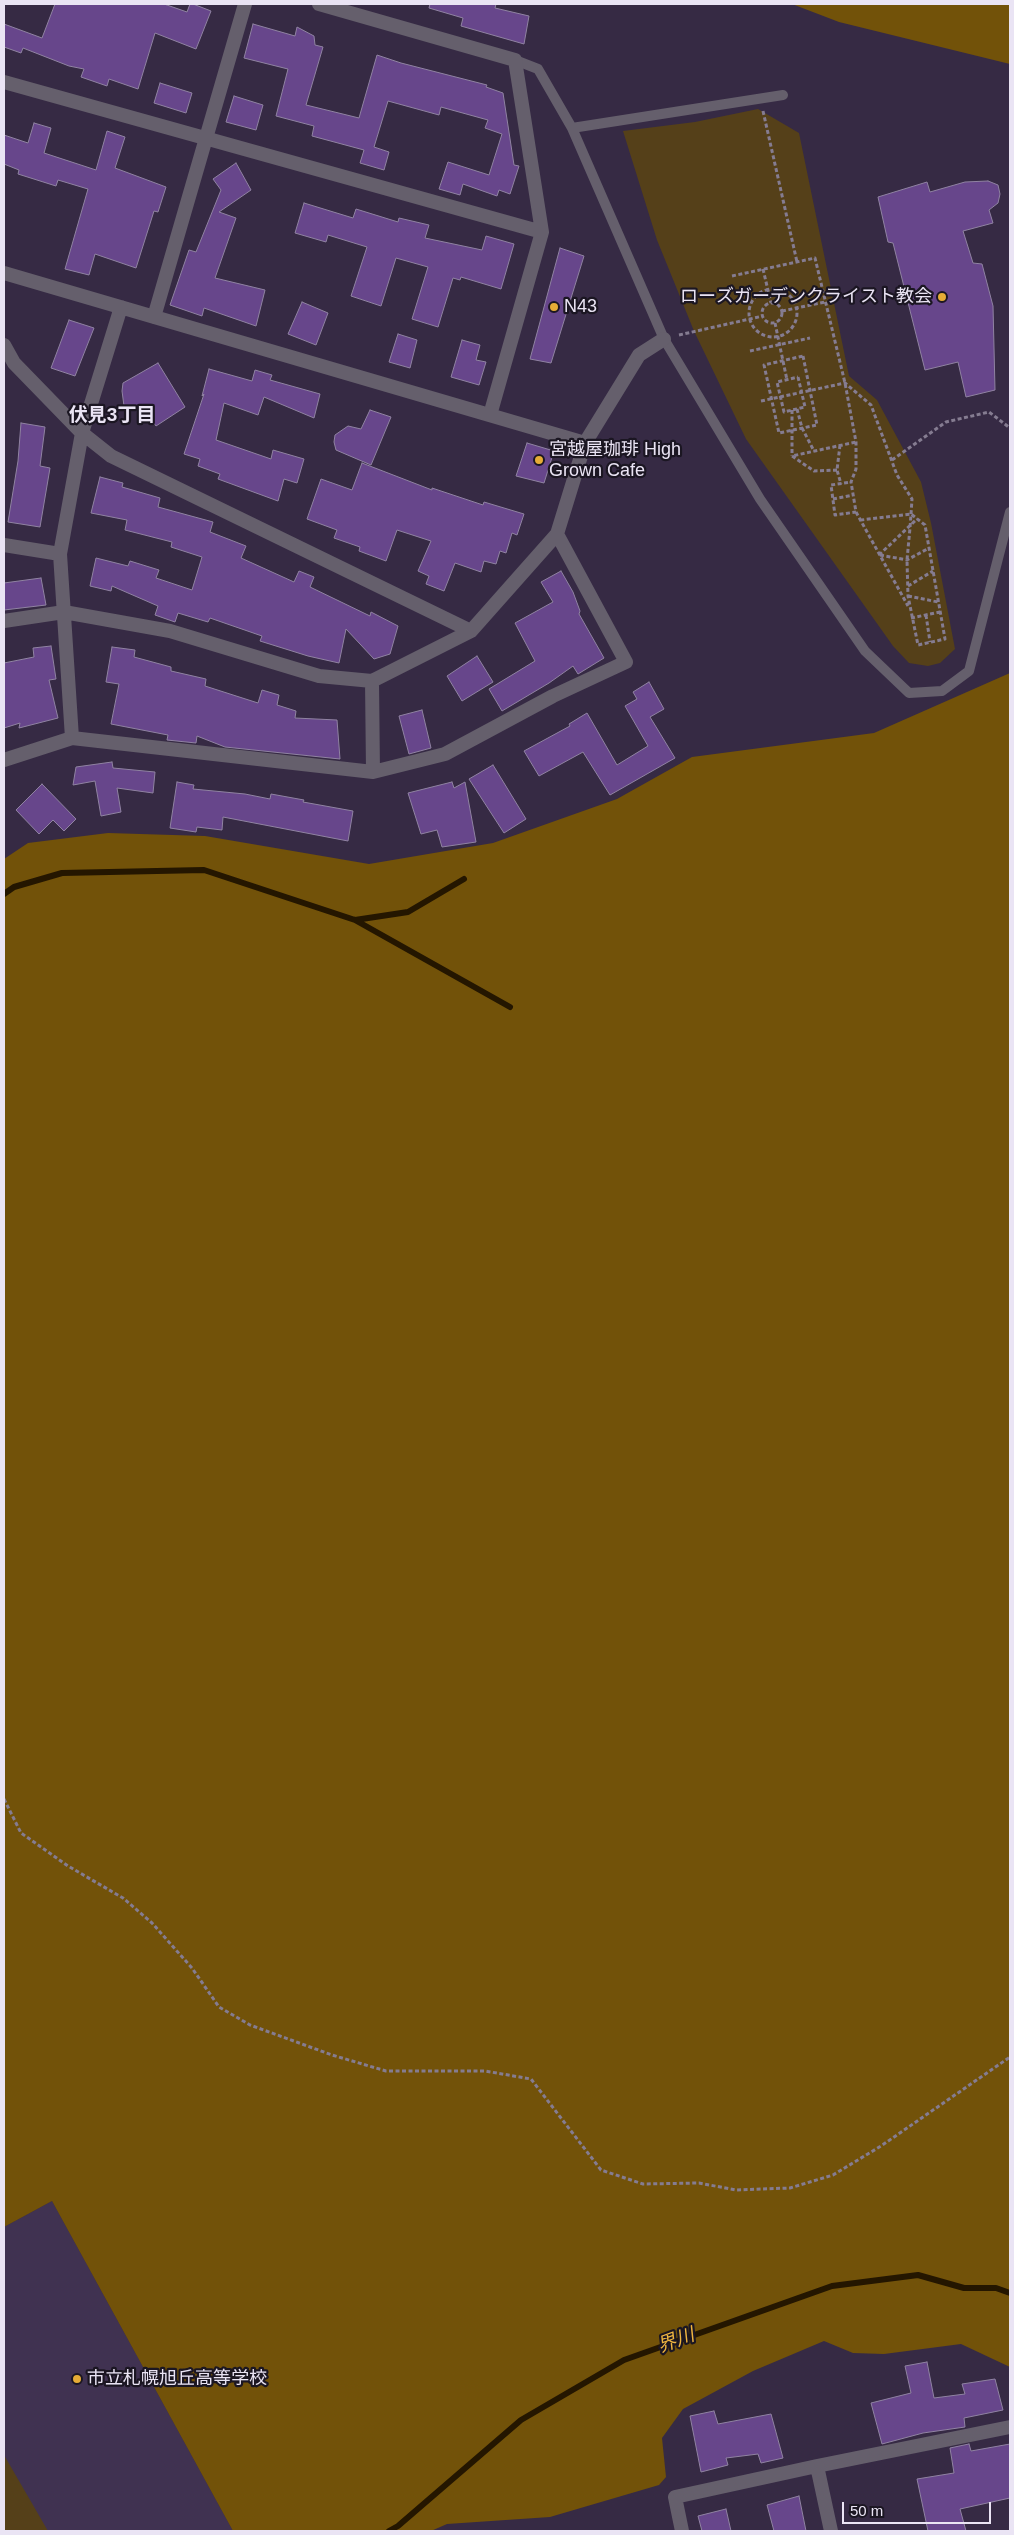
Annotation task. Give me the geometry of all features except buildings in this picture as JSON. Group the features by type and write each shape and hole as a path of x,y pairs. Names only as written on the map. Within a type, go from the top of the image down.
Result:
{"street":[{"path":"154,317 245,4"},
{"path":"319,4 515,60 542,232 490,415"},
{"path":"4,82 206,140 542,232"},
{"path":"4,273 585,443"},
{"path":"72,738 60,554 82,433 121,307"},
{"path":"4,621 64,612 170,630 319,676 372,681 471,630 557,534 585,443 639,355 664,339"},
{"path":"4,345 9,362 82,433 111,456 471,630"},
{"path":"4,760 72,738 373,772 445,754 553,696 626,662 557,534"},
{"path":"4,545 60,554"},
{"path":"372,681 373,772"},
{"path":"682,2531 675,2497 1010,2427"},
{"path":"818,2466 831,2531"}],"lane":[{"path":"515,60 538,68 572,128 664,339 766,508 865,651 909,693 942,691 969,671 1010,512"},
{"path":"572,128 783,95"}],"path":[{"path":"760,98 797,262"},
{"path":"732,276 814,258 845,383 856,442 856,469 851,482 856,512 908,606"},
{"path":"763,269 770,303"},
{"path":"767,289 784,291 791,296 796,308 796,320 792,328 778,337 761,334 754,329 749,318 749,305 753,298 767,289"},
{"path":"782,311 825,302"},
{"path":"762,316 769,323 775,323 782,317 782,311 776,304 770,303"},
{"path":"762,316 763,310 770,303"},
{"path":"664,339 762,316"},
{"path":"775,323 787,380"},
{"path":"750,351 810,338"},
{"path":"802,356 817,425 778,433 764,365 783,361 802,356"},
{"path":"798,377 802,392 805,407 784,412 777,382 798,377"},
{"path":"761,401 845,383"},
{"path":"845,383 871,405 897,475 912,499 911,514 910,528 907,560 908,606 918,645 944,639 925,525 911,514 861,520"},
{"path":"797,409 802,428 814,451"},
{"path":"792,410 792,456"},
{"path":"892,460 946,422 989,412 1010,428"},
{"path":"792,456 856,442"},
{"path":"840,445 836,470 841,484"},
{"path":"792,456 814,471 836,470"},
{"path":"851,482 831,486 835,515 856,512"},
{"path":"833,499 854,495"},
{"path":"879,555 910,528 917,519"},
{"path":"879,555 907,560 929,548"},
{"path":"908,587 933,572"},
{"path":"908,596 938,602"},
{"path":"911,618 940,612"},
{"path":"926,615 930,642"},
{"path":"4,1799 21,1833 68,1866 123,1898 152,1924 192,1968 219,2007 250,2025 332,2055 386,2070 485,2071 531,2079 601,2170 643,2184 699,2183 736,2190 754,2190 790,2188 833,2175 902,2132 1010,2057"}],"shaded area":[{"path":"792,4 1010,4 1010,64 839,22"},
{"path":"758,109 799,133 849,376 877,400 921,482 931,523 955,649 940,663 928,666 909,663 893,646 746,439 694,331 657,240 623,131 695,122"},
{"path":"1010,673 1010,2367 961,2344 884,2354 853,2353 824,2341 753,2371 683,2409 662,2438 666,2477 659,2485 550,2517 447,2524 431,2531 233,2531 52,2201 4,2227 4,859 28,843 108,833 205,836 369,864 493,843 617,799 692,757 874,733"},
{"name":"市立札幌旭丘高等学校","path":"52,2201 233,2531 4,2531 4,2227"},
{"path":"4,2455 48,2531 4,2531"}],"waterway":[{"path":"4,894 14,887 62,873 204,870 355,920 408,912 464,879"},
{"path":"355,920 510,1007"},
{"name":"界川","path":"389,2531 398,2526 521,2420 624,2360 832,2286 918,2275 964,2288 996,2288 1010,2293"}],"place":[{"name":"ローズガーデンクライスト教会","path":"942,297"},
{"name":"N43","path":"554,307"},
{"name":"宮越屋珈琲 High Grown Cafe","path":"539,460"},
{"name":"市立札幌旭丘高等学校","path":"77,2379"}],"district":[{"name":"伏見3丁目","path":"112,416"}]}
